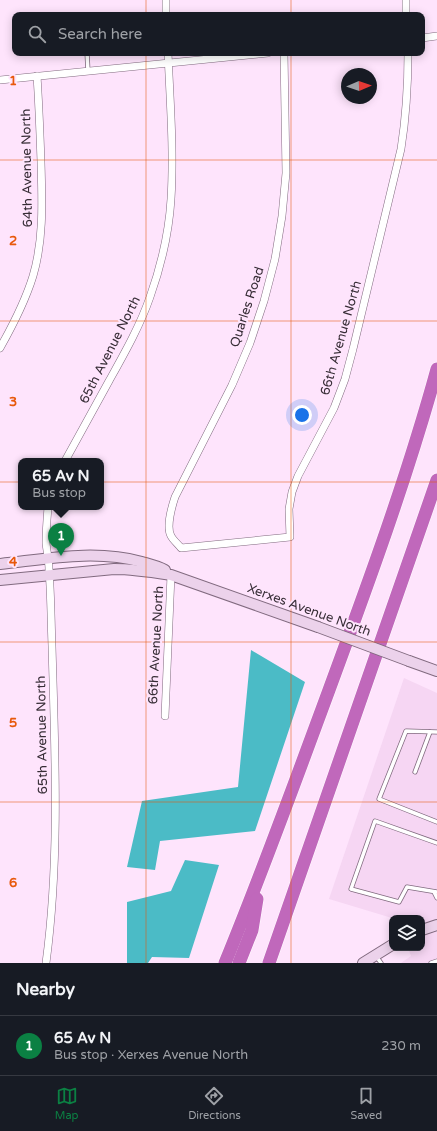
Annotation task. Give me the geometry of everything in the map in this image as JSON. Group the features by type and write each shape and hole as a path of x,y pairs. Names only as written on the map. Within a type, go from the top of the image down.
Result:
{"highway":[{"path":"225,963 261,874 380,553 408,467 437,369"},
{"path":"269,963 437,480"},
{"path":"239,963 252,930 261,874"}],"street":[{"path":"166,0 166,12"},
{"path":"406,0 406,12"},
{"path":"425,38 437,36"},
{"name":"65th Avenue North","path":"67,458 121,361 136,330 150,297 160,260 167,229 172,167 168,56"},
{"path":"0,80 238,56"},
{"name":"Quarles Road","path":"181,548 170,535 169,522 175,497 232,385 250,343 264,301 275,259 282,216 286,173 284,56"},
{"name":"66th Avenue North","path":"181,548 290,537 288,509 292,492 298,476 334,408 345,378 355,342 401,149 406,116 408,56"},
{"name":"64th Avenue North","path":"0,348 23,304 33,276 39,248 42,221 42,195 37,76"},
{"name":"65th Avenue North","path":"46,963 54,890 56,823 56,770 50,575 46,545 48,510"},
{"name":"Xerxes Avenue North","path":"0,564 86,555 116,556 152,564 162,568 171,575"},
{"name":"Xerxes Avenue North","path":"0,580 126,569 171,575 437,671"},
{"name":"66th Avenue North","path":"165,716 171,575"},
{"path":"425,929 437,924"},
{"path":"363,963 378,959 389,948"}],"lane":[{"path":"87,56 88,71"},
{"path":"437,732 406,731 379,799 437,822"},
{"path":"416,772 430,732"},
{"path":"437,843 375,821 351,889 398,902 407,887 436,892 437,898"},
{"path":"431,963 437,961"}],"shaded area":[{"path":"404,678 437,693 437,963 401,963 411,956 409,951 425,951 425,915 389,915 389,917 329,899"}],"water":[{"path":"251,650 305,682 255,831 160,841 155,870 127,867 142,801 238,787"},
{"path":"185,860 219,865 189,958 152,957 148,963 127,963 127,902 171,891"}],"place":[{"name":"65 Av N","path":"61,556"}]}
